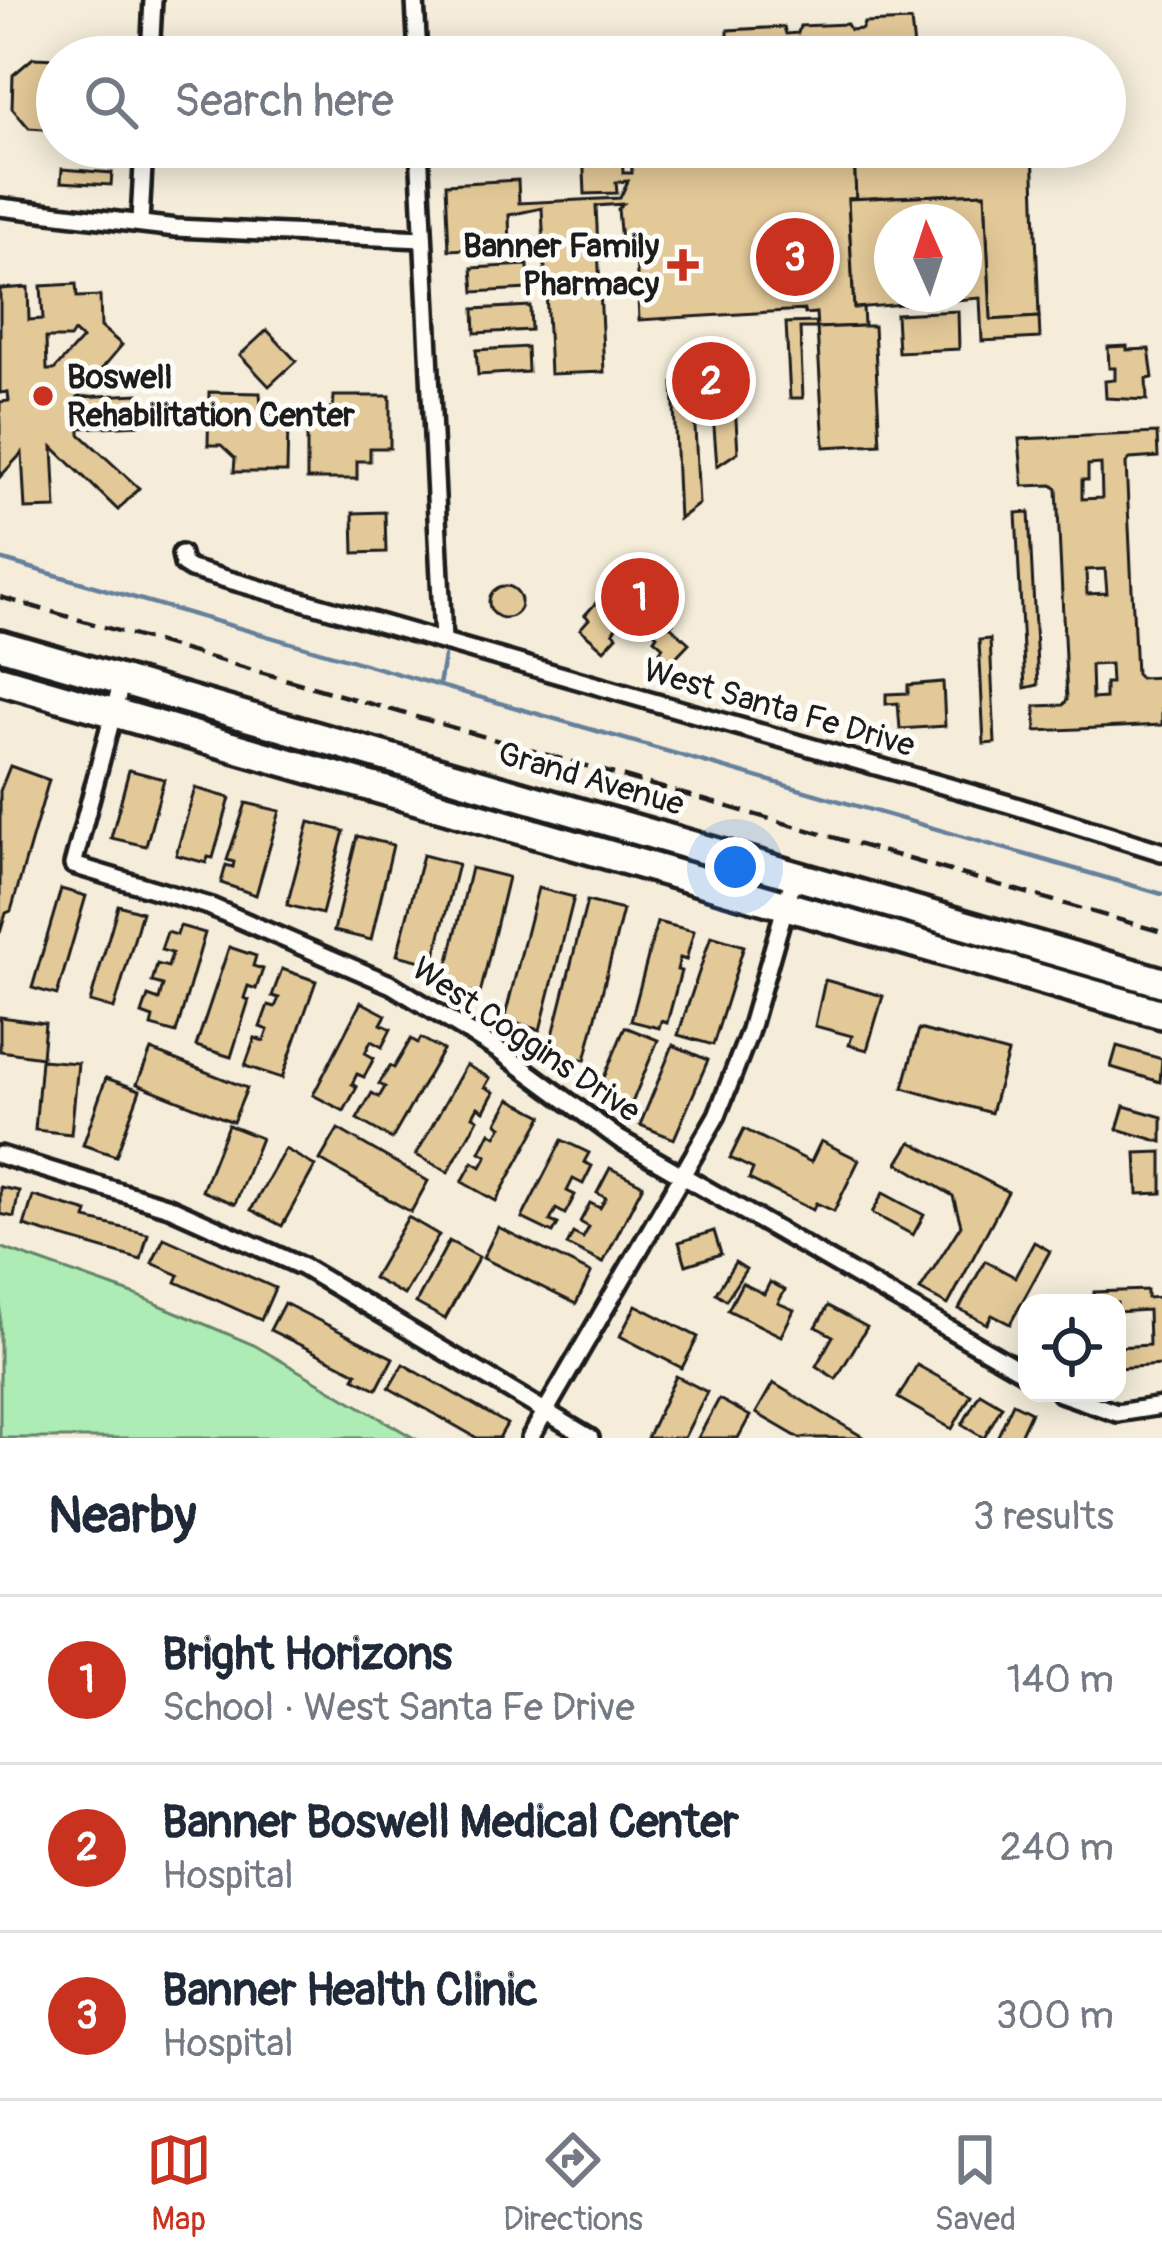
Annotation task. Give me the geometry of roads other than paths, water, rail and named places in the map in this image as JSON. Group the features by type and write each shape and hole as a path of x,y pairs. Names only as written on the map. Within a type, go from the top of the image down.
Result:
{"highway":[{"name":"Grand Avenue","path":"0,645 1162,982"},
{"path":"0,680 1162,1014"}],"street":[{"path":"151,36 153,0"},
{"path":"416,0 417,36"},
{"path":"140,221 144,168"},
{"path":"420,168 443,640"},
{"path":"0,207 176,228 423,239"},
{"name":"West Santa Fe Drive","path":"181,554 182,564 191,568 1162,852"},
{"name":"West Coggins Drive","path":"122,680 73,865 209,906 392,985 498,1050 586,1117 682,1178 1018,1369"},
{"path":"530,1438 717,1115 740,1061 794,876"},
{"path":"0,1154 169,1208 303,1267 590,1438"},
{"path":"1086,1402 1117,1413 1162,1406"}],"waterway":[{"path":"0,559 1162,894"},
{"path":"439,685 444,657"}],"railway":[{"path":"0,597 1162,932"}],"place":[{"name":"Banner Health Clinic","path":"795,257"},
{"name":"Banner Family Pharmacy","path":"683,265"},
{"name":"Banner Boswell Medical Center","path":"711,381"},
{"name":"Boswell Rehabilitation Center","path":"43,396"},
{"name":"Bright Horizons","path":"640,597"}]}
